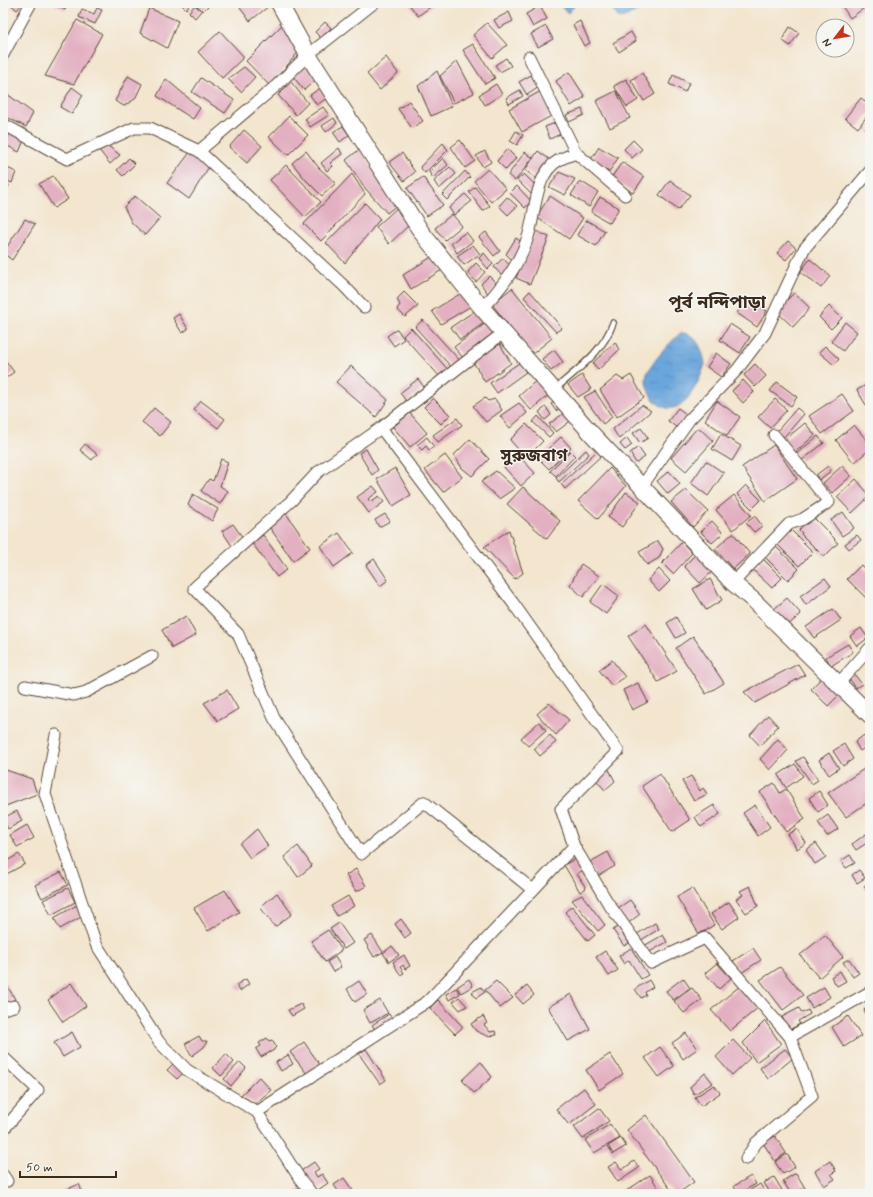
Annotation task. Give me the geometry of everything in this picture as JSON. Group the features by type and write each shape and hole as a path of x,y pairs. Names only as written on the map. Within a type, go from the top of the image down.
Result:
{"street":[{"path":"3,56 31,3"},
{"path":"279,3 308,55 422,233 482,308 553,390 734,583 839,683 870,715"},
{"path":"199,151 276,86 308,55 374,3"},
{"path":"529,57 576,153 626,195"},
{"path":"3,124 67,159 134,128 150,128 199,151 344,286 364,307"},
{"path":"482,308 500,291 516,264 528,238 536,200 543,178 548,170 559,160 576,153"},
{"path":"642,486 689,420 737,370 765,333 804,249 870,172"},
{"path":"503,333 381,428 318,472 291,501 194,588 238,634 274,718 361,854 424,802 533,890"},
{"path":"381,428 513,603 618,751 561,809 574,846 608,903 651,963 705,938 790,1037 812,1096 756,1143 746,1160"},
{"path":"734,583 789,524 803,519 829,502 774,435"},
{"path":"839,683 870,648"},
{"path":"25,686 74,695 86,692 152,656"},
{"path":"56,735 45,794 96,944 159,1042 187,1070 257,1112 300,1179 312,1194"},
{"path":"257,1112 428,1001 574,846"},
{"path":"790,1037 870,992"},
{"path":"3,1009 14,1006"},
{"path":"3,1057 38,1090 3,1130"}],"lane":[{"path":"553,390 600,350 608,336 613,322"}],"water":[{"path":"557,3 577,3 568,13"},
{"path":"607,3 668,3 645,7 620,19"},
{"path":"681,333 687,334 695,339 701,348 705,364 698,382 686,400 676,407 664,407 658,404 649,393 646,380 647,374 662,352"}],"building":[{"path":"9,3 23,3 17,10"},
{"path":"52,3 68,3 65,10"},
{"path":"180,3 191,3 186,9"},
{"path":"194,3 206,3 209,5 203,11"},
{"path":"247,3 267,3 269,6 250,21 240,8"},
{"path":"408,3 432,3 433,5 418,16"},
{"path":"840,3 870,3 870,4 850,18"},
{"path":"195,5 201,11 195,18 189,12"},
{"path":"540,6 547,19 533,27 526,14"},
{"path":"97,8 102,10 95,24 79,17 82,9 94,14"},
{"path":"149,8 178,21 167,48 140,33"},
{"path":"509,12 513,21 499,28 494,20"},
{"path":"77,20 102,34 74,84 45,76"},
{"path":"580,21 590,43 584,46 573,25"},
{"path":"325,22 331,28 321,38 315,32"},
{"path":"284,23 300,50 270,86 246,61"},
{"path":"487,23 507,45 492,58 473,35"},
{"path":"546,26 553,39 538,47 531,34"},
{"path":"790,27 799,33 790,46 782,40"},
{"path":"220,31 244,57 222,78 198,52"},
{"path":"631,32 636,41 619,52 613,43"},
{"path":"473,44 495,78 485,84 463,50"},
{"path":"386,57 398,73 380,90 367,74"},
{"path":"506,58 511,66 500,72 495,65"},
{"path":"457,61 474,93 454,103 440,76"},
{"path":"305,62 318,78 304,90 291,74"},
{"path":"244,67 255,77 241,92 228,79"},
{"path":"437,71 452,106 431,116 418,86"},
{"path":"569,72 585,97 571,106 556,81"},
{"path":"642,73 655,94 644,101 631,80"},
{"path":"531,75 539,87 527,95 519,82"},
{"path":"673,75 689,83 685,92 669,84"},
{"path":"128,76 142,84 135,99 124,106 115,101"},
{"path":"201,78 234,100 225,113 192,92"},
{"path":"166,79 200,108 193,119 157,96"},
{"path":"626,79 638,100 627,107 614,86"},
{"path":"291,82 308,103 296,115 278,95"},
{"path":"496,84 502,94 485,105 479,95"},
{"path":"72,87 83,95 72,114 60,107"},
{"path":"322,87 328,97 317,105 310,95"},
{"path":"520,90 523,96 509,104 506,98"},
{"path":"3,91 33,113 26,127 3,115"},
{"path":"541,91 553,115 522,132 509,109"},
{"path":"616,91 630,118 610,128 596,101"},
{"path":"861,98 870,105 870,112 858,128 845,118"},
{"path":"409,101 423,121 412,128 398,109"},
{"path":"323,107 329,115 310,127 305,119"},
{"path":"582,109 584,115 569,122 566,115"},
{"path":"289,116 308,135 288,155 269,137"},
{"path":"334,118 337,123 326,132 322,126"},
{"path":"555,123 560,134 550,139 545,127"},
{"path":"870,124 870,134 865,130"},
{"path":"343,126 349,135 340,142 333,132"},
{"path":"10,130 25,138 19,152 6,145"},
{"path":"244,130 262,146 247,163 229,147"},
{"path":"516,131 523,135 517,145 510,141"},
{"path":"460,140 475,161 465,168 451,147"},
{"path":"633,140 642,149 632,158 624,149"},
{"path":"104,143 120,155 110,164 99,150"},
{"path":"443,143 448,150 425,173 420,167"},
{"path":"599,147 618,158 609,172 590,161"},
{"path":"339,148 342,154 330,163 333,166 327,171 321,163"},
{"path":"360,149 397,205 387,213 365,188 346,160"},
{"path":"507,149 516,158 506,170 497,161"},
{"path":"191,151 210,165 189,199 167,183"},
{"path":"306,151 319,168 336,183 322,196 292,163"},
{"path":"485,151 491,162 483,167 476,156"},
{"path":"538,151 553,162 540,181 525,170"},
{"path":"525,152 533,158 515,181 508,175"},
{"path":"402,153 415,172 404,181 389,162"},
{"path":"129,158 135,164 123,176 117,170"},
{"path":"443,158 448,165 433,178 429,172"},
{"path":"622,162 644,177 633,193 611,178"},
{"path":"286,165 321,202 305,217 270,180"},
{"path":"3,166 16,172 12,183 3,179"},
{"path":"450,167 456,174 439,189 434,181"},
{"path":"488,169 506,189 491,202 474,181"},
{"path":"465,171 470,177 447,200 442,195"},
{"path":"559,172 575,179 565,195 549,187"},
{"path":"352,174 365,194 321,241 304,224"},
{"path":"524,174 538,188 532,195 517,180"},
{"path":"53,176 68,199 54,208 39,184"},
{"path":"423,177 443,205 427,216 407,188"},
{"path":"670,180 690,195 678,210 659,195"},
{"path":"580,181 598,192 589,207 571,195"},
{"path":"3,183 9,185 3,198"},
{"path":"517,186 531,201 525,208 510,193"},
{"path":"475,187 490,206 483,211 469,192"},
{"path":"465,194 472,201 454,215 449,208"},
{"path":"135,196 160,218 145,235 132,223 124,207"},
{"path":"550,196 583,218 569,239 536,217"},
{"path":"507,197 517,206 508,215 499,206"},
{"path":"600,197 619,208 610,223 591,212"},
{"path":"365,203 380,219 345,263 326,243"},
{"path":"398,207 410,224 389,244 376,227"},
{"path":"452,214 462,226 445,240 435,228"},
{"path":"25,219 35,224 12,260 3,253"},
{"path":"586,220 605,231 596,246 577,235"},
{"path":"536,231 549,237 530,284 516,278"},
{"path":"466,232 473,241 457,253 451,243"},
{"path":"486,232 500,251 494,256 479,237"},
{"path":"516,238 524,244 514,262 506,254"},
{"path":"788,241 796,248 786,260 777,253"},
{"path":"473,245 480,254 464,265 457,256"},
{"path":"484,253 493,264 488,269 479,258"},
{"path":"433,256 442,270 411,289 403,275"},
{"path":"503,258 512,268 503,277 494,267"},
{"path":"810,259 830,276 821,288 800,272"},
{"path":"476,263 485,272 476,282 468,272"},
{"path":"489,276 498,285 489,295 481,284"},
{"path":"512,288 552,338 531,355 492,304"},
{"path":"530,291 562,328 556,332 524,297"},
{"path":"404,292 418,306 405,317 397,309 400,305 397,299"},
{"path":"463,292 471,306 441,324 432,311"},
{"path":"794,293 810,308 793,327 776,311"},
{"path":"747,298 767,311 757,327 737,313"},
{"path":"829,306 842,318 831,329 819,317"},
{"path":"479,308 488,320 460,340 451,327"},
{"path":"179,314 188,329 182,333 173,318"},
{"path":"423,320 462,363 454,370 415,327"},
{"path":"487,322 500,331 464,359 454,347"},
{"path":"845,322 857,332 843,351 831,341"},
{"path":"730,324 750,337 740,353 720,340"},
{"path":"411,328 450,372 442,379 403,336"},
{"path":"397,329 404,339 394,346 387,336"},
{"path":"615,342 619,350 598,370 593,363"},
{"path":"500,344 511,363 485,382 472,360"},
{"path":"825,346 839,359 834,365 819,352"},
{"path":"554,350 563,362 551,371 542,359"},
{"path":"716,353 731,364 721,377 707,367"},
{"path":"3,357 14,372 3,380"},
{"path":"519,363 526,372 497,393 490,383"},
{"path":"755,364 766,376 755,387 744,375"},
{"path":"351,366 388,400 376,417 336,382"},
{"path":"582,375 591,389 578,397 568,385"},
{"path":"631,375 644,398 617,417 600,390 617,376 623,380"},
{"path":"418,379 424,387 407,402 400,393"},
{"path":"538,379 551,393 531,410 519,396"},
{"path":"743,380 754,392 743,403 732,391"},
{"path":"777,382 797,397 791,406 770,391"},
{"path":"870,383 870,403 866,405 857,390"},
{"path":"595,391 612,417 603,424 584,397"},
{"path":"842,394 854,411 822,434 809,416"},
{"path":"433,398 450,415 441,424 424,407"},
{"path":"485,398 488,401 495,399 502,410 486,422 473,406"},
{"path":"559,398 564,405 556,411 551,404"},
{"path":"775,399 787,410 770,428 758,417"},
{"path":"201,401 225,419 218,428 194,410"},
{"path":"717,401 740,417 727,436 705,420"},
{"path":"519,403 527,413 510,428 500,416"},
{"path":"642,405 651,411 619,439 613,429"},
{"path":"546,407 551,415 545,420 539,412"},
{"path":"154,408 171,422 160,436 142,422"},
{"path":"678,408 690,417 680,430 668,421"},
{"path":"797,408 804,414 784,437 777,431"},
{"path":"567,411 573,419 556,432 549,424"},
{"path":"410,413 427,433 410,447 393,427"},
{"path":"538,416 553,433 549,437 533,422"},
{"path":"457,418 462,425 438,442 433,435"},
{"path":"805,423 815,435 793,454 783,441"},
{"path":"526,424 543,441 526,458 510,440"},
{"path":"854,425 870,444 870,449 854,463 836,440"},
{"path":"698,427 713,441 686,471 671,458"},
{"path":"641,428 648,438 640,443 633,433"},
{"path":"721,434 741,446 732,461 712,449"},
{"path":"818,436 824,443 801,461 796,454"},
{"path":"427,437 434,447 429,450 426,446 422,450 417,445"},
{"path":"561,437 571,448 549,469 538,458"},
{"path":"627,438 632,445 625,450 620,444"},
{"path":"470,439 489,459 472,476 462,468 454,455"},
{"path":"85,444 97,454 92,460 80,450"},
{"path":"774,445 797,479 765,501 742,467"},
{"path":"638,447 645,457 636,463 630,453"},
{"path":"366,449 378,470 372,475 359,453"},
{"path":"586,450 589,454 559,482 556,478"},
{"path":"598,450 602,455 565,489 561,484"},
{"path":"570,451 575,456 556,476 550,471"},
{"path":"445,455 462,477 443,492 425,470"},
{"path":"518,455 535,473 521,486 504,467"},
{"path":"221,459 228,462 220,486 228,491 220,504 201,491 209,479 213,481"},
{"path":"706,461 724,473 708,496 691,483"},
{"path":"828,466 831,471 819,480 816,475"},
{"path":"842,466 851,476 832,493 823,483"},
{"path":"395,468 411,495 393,506 377,479"},
{"path":"610,468 626,486 598,519 578,501"},
{"path":"496,471 515,488 499,499 481,482"},
{"path":"669,471 680,484 668,494 657,481"},
{"path":"856,479 870,496 852,513 837,497"},
{"path":"746,485 761,500 752,509 737,494"},
{"path":"373,486 378,492 368,499 370,502 379,496 384,502 369,513 357,497"},
{"path":"523,487 560,521 547,539 507,504"},
{"path":"686,490 708,511 693,527 671,502"},
{"path":"626,492 640,502 622,527 608,517"},
{"path":"193,494 218,509 212,521 188,505"},
{"path":"734,495 751,515 733,530 716,510"},
{"path":"285,512 310,548 293,561 268,525"},
{"path":"843,512 854,528 842,536 831,520"},
{"path":"385,514 390,521 379,527 375,520"},
{"path":"755,516 762,526 754,532 746,523"},
{"path":"812,516 838,543 824,557 801,534 802,533 799,530"},
{"path":"712,521 723,533 712,543 701,532"},
{"path":"233,524 243,538 232,546 222,531"},
{"path":"790,529 813,552 799,566 776,543"},
{"path":"509,530 523,573 515,579 484,547"},
{"path":"339,533 353,553 334,567 320,546"},
{"path":"733,533 750,554 733,569 715,549"},
{"path":"263,535 287,569 277,577 252,543"},
{"path":"857,535 861,540 849,549 845,544"},
{"path":"658,541 663,549 659,558 647,565 639,552"},
{"path":"682,542 692,553 673,574 662,563"},
{"path":"775,546 799,569 788,580 765,557"},
{"path":"698,552 714,570 700,583 684,566"},
{"path":"374,559 388,580 380,586 366,565"},
{"path":"763,559 782,578 772,588 753,570"},
{"path":"581,564 599,576 583,597 570,585"},
{"path":"861,565 870,575 870,602 847,579"},
{"path":"659,569 670,581 659,592 648,580"},
{"path":"825,578 831,586 806,605 800,596"},
{"path":"710,579 722,600 706,610 693,589"},
{"path":"603,584 619,596 606,614 590,602"},
{"path":"787,598 801,614 788,625 774,609"},
{"path":"833,609 841,620 814,638 806,627"},
{"path":"186,616 196,635 172,648 162,630"},
{"path":"676,617 685,633 676,638 667,623"},
{"path":"646,624 677,671 658,682 628,636"},
{"path":"861,628 868,638 857,646 850,636"},
{"path":"693,636 724,683 706,694 676,648"},
{"path":"848,644 853,652 831,666 826,657"},
{"path":"870,655 870,666 865,662"},
{"path":"612,660 625,677 612,686 599,670"},
{"path":"798,664 805,675 755,703 744,692"},
{"path":"825,674 843,691 828,706 811,689"},
{"path":"854,674 862,684 856,688 849,678"},
{"path":"638,683 648,702 632,710 623,690"},
{"path":"227,690 238,709 218,721 204,703"},
{"path":"549,703 569,720 556,735 537,714"},
{"path":"768,715 778,726 760,746 750,735"},
{"path":"539,722 546,730 528,746 521,738"},
{"path":"550,735 556,742 540,756 534,749"},
{"path":"864,735 870,744 860,751 855,742"},
{"path":"778,739 788,750 770,770 760,759"},
{"path":"844,744 853,759 843,766 833,751"},
{"path":"829,753 839,768 829,775 819,760"},
{"path":"803,757 818,780 812,784 796,761"},
{"path":"795,764 803,776 786,788 778,775"},
{"path":"870,765 870,801 846,817 828,793"},
{"path":"608,768 615,781 605,790 595,779"},
{"path":"3,769 32,779 37,794 3,807"},
{"path":"660,774 690,820 672,832 642,786"},
{"path":"691,776 700,791 703,788 707,794 694,801 682,781"},
{"path":"774,783 780,793 786,789 805,819 786,832 760,792"},
{"path":"819,791 828,805 818,812 809,798"},
{"path":"714,805 720,814 701,827 695,817"},
{"path":"755,805 770,827 758,836 743,813"},
{"path":"17,811 22,821 8,829 3,818"},
{"path":"828,815 838,829 827,836 818,822"},
{"path":"27,825 34,838 17,847 10,835"},
{"path":"257,829 268,846 250,858 240,844"},
{"path":"797,829 806,843 797,849 788,834"},
{"path":"866,834 870,841 856,850 852,844"},
{"path":"816,843 826,857 815,864 806,850"},
{"path":"298,846 312,866 298,877 284,857"},
{"path":"608,852 615,866 596,877 588,863"},
{"path":"19,854 25,864 3,876 3,863"},
{"path":"850,855 855,863 846,868 841,861"},
{"path":"576,858 583,870 577,874 586,888 580,892 564,865"},
{"path":"356,869 366,886 356,892 346,875"},
{"path":"859,870 865,878 857,883 852,875"},
{"path":"61,872 68,885 42,898 35,885"},
{"path":"870,881 870,889 867,891 864,886"},
{"path":"750,886 758,906 746,913 736,899 743,895 740,891"},
{"path":"68,888 75,902 51,915 43,900"},
{"path":"692,888 714,925 699,934 677,897"},
{"path":"225,890 239,912 208,931 194,908"},
{"path":"277,893 292,914 275,927 260,907"},
{"path":"582,895 605,925 598,931 572,900"},
{"path":"348,896 354,906 337,916 331,906"},
{"path":"630,900 640,914 626,925 615,910"},
{"path":"729,902 739,917 722,929 711,914"},
{"path":"77,905 81,917 60,929 54,918"},
{"path":"572,906 595,935 588,941 565,912"},
{"path":"401,919 411,933 405,938 395,924"},
{"path":"339,923 353,943 344,949 330,929"},
{"path":"655,923 659,929 638,942 634,936"},
{"path":"618,927 629,943 624,946 613,930"},
{"path":"328,930 342,950 325,962 311,941"},
{"path":"372,935 383,952 374,957 364,940"},
{"path":"663,935 667,942 646,954 642,947"},
{"path":"825,935 843,957 819,978 800,955"},
{"path":"392,946 399,955 389,962 383,953"},
{"path":"631,948 648,975 641,979 629,960 624,964 619,956"},
{"path":"753,948 761,960 741,973 733,961"},
{"path":"605,951 618,970 609,976 596,957"},
{"path":"404,955 410,966 405,969 403,965 400,967 404,973 400,975 393,962"},
{"path":"335,957 341,967 333,972 327,962"},
{"path":"849,959 859,973 853,977 843,962"},
{"path":"717,963 731,978 719,989 705,973"},
{"path":"780,967 803,995 783,1010 760,980"},
{"path":"840,971 846,981 837,986 831,977"},
{"path":"683,978 690,988 673,1000 666,991"},
{"path":"3,979 15,999 5,1004 3,1000"},
{"path":"246,979 249,984 240,991 236,985"},
{"path":"469,979 473,986 461,993 457,987"},
{"path":"649,980 653,987 645,992 646,995 641,998 635,989"},
{"path":"359,981 367,994 355,1002 347,989"},
{"path":"496,981 513,998 500,1008 485,990"},
{"path":"71,983 86,1006 63,1022 48,1000"},
{"path":"741,985 759,1007 730,1031 711,1010"},
{"path":"527,986 534,995 523,1004 515,995"},
{"path":"481,987 485,992 476,998 472,992"},
{"path":"824,987 830,997 812,1008 806,998"},
{"path":"456,988 460,994 449,1000 446,994"},
{"path":"692,988 702,1000 684,1013 674,1001"},
{"path":"571,994 590,1029 568,1041 548,1007"},
{"path":"459,997 467,1006 460,1010 453,1002"},
{"path":"380,1000 388,1013 370,1023 363,1010"},
{"path":"438,1000 463,1027 455,1034 430,1008"},
{"path":"301,1004 304,1009 292,1016 288,1010"},
{"path":"870,1006 870,1021 864,1010"},
{"path":"799,1008 802,1013 808,1010 810,1014 798,1021 800,1024 789,1030 782,1017"},
{"path":"389,1014 394,1021 377,1033 372,1025"},
{"path":"483,1016 487,1023 484,1025 490,1032 495,1031 497,1035 487,1036 476,1031 471,1024"},
{"path":"848,1016 861,1036 844,1047 832,1027"},
{"path":"765,1021 781,1044 756,1062 743,1043"},
{"path":"72,1032 80,1047 63,1057 54,1043"},
{"path":"686,1033 697,1049 683,1059 672,1043"},
{"path":"199,1036 202,1041 207,1041 204,1047 192,1056 185,1044"},
{"path":"267,1038 269,1041 272,1040 276,1047 274,1050 261,1057 256,1049 261,1046 259,1043"},
{"path":"733,1040 750,1058 732,1075 716,1057"},
{"path":"304,1042 320,1065 307,1074 290,1052"},
{"path":"660,1047 674,1066 659,1077 645,1058"},
{"path":"366,1049 386,1080 380,1084 359,1054"},
{"path":"785,1049 793,1058 768,1079 760,1068"},
{"path":"226,1054 234,1062 221,1076 213,1068"},
{"path":"610,1054 623,1074 599,1090 586,1070"},
{"path":"288,1055 293,1064 281,1071 276,1062"},
{"path":"240,1062 246,1068 231,1086 224,1079"},
{"path":"481,1062 492,1077 474,1093 462,1080"},
{"path":"174,1063 184,1072 177,1079 167,1070"},
{"path":"705,1073 713,1083 694,1094 690,1087"},
{"path":"259,1077 271,1090 255,1104 241,1095"},
{"path":"714,1085 720,1093 701,1106 695,1097"},
{"path":"584,1088 596,1104 569,1125 556,1109"},
{"path":"599,1108 609,1121 583,1139 574,1127"},
{"path":"646,1115 694,1182 677,1194 674,1194 627,1130"},
{"path":"610,1124 620,1138 594,1153 585,1140"},
{"path":"775,1136 786,1153 775,1161 763,1143"},
{"path":"621,1138 626,1146 613,1154 608,1146"},
{"path":"787,1154 795,1167 783,1174 775,1162"},
{"path":"634,1161 639,1168 618,1182 608,1167 616,1162 622,1170"},
{"path":"830,1161 836,1171 831,1174 835,1179 824,1186 815,1171"},
{"path":"314,1162 319,1169 314,1172 317,1177 322,1174 328,1183 315,1192 301,1171"},
{"path":"796,1173 805,1188 791,1194 783,1181"},
{"path":"650,1175 662,1194 628,1194 626,1191"},
{"path":"751,1176 756,1184 738,1194 734,1186"},
{"path":"774,1177 782,1190 775,1194 771,1194 764,1183"},
{"path":"344,1178 355,1194 340,1194 334,1185"},
{"path":"79,1184 83,1194 57,1194"},
{"path":"760,1184 766,1194 744,1194"},
{"path":"300,1187 305,1194 290,1194"}],"district":[{"name":"পূর্ব নন্দিপাড়া","path":"717,302"},
{"name":"সুরুজবাগ","path":"534,455"}]}
